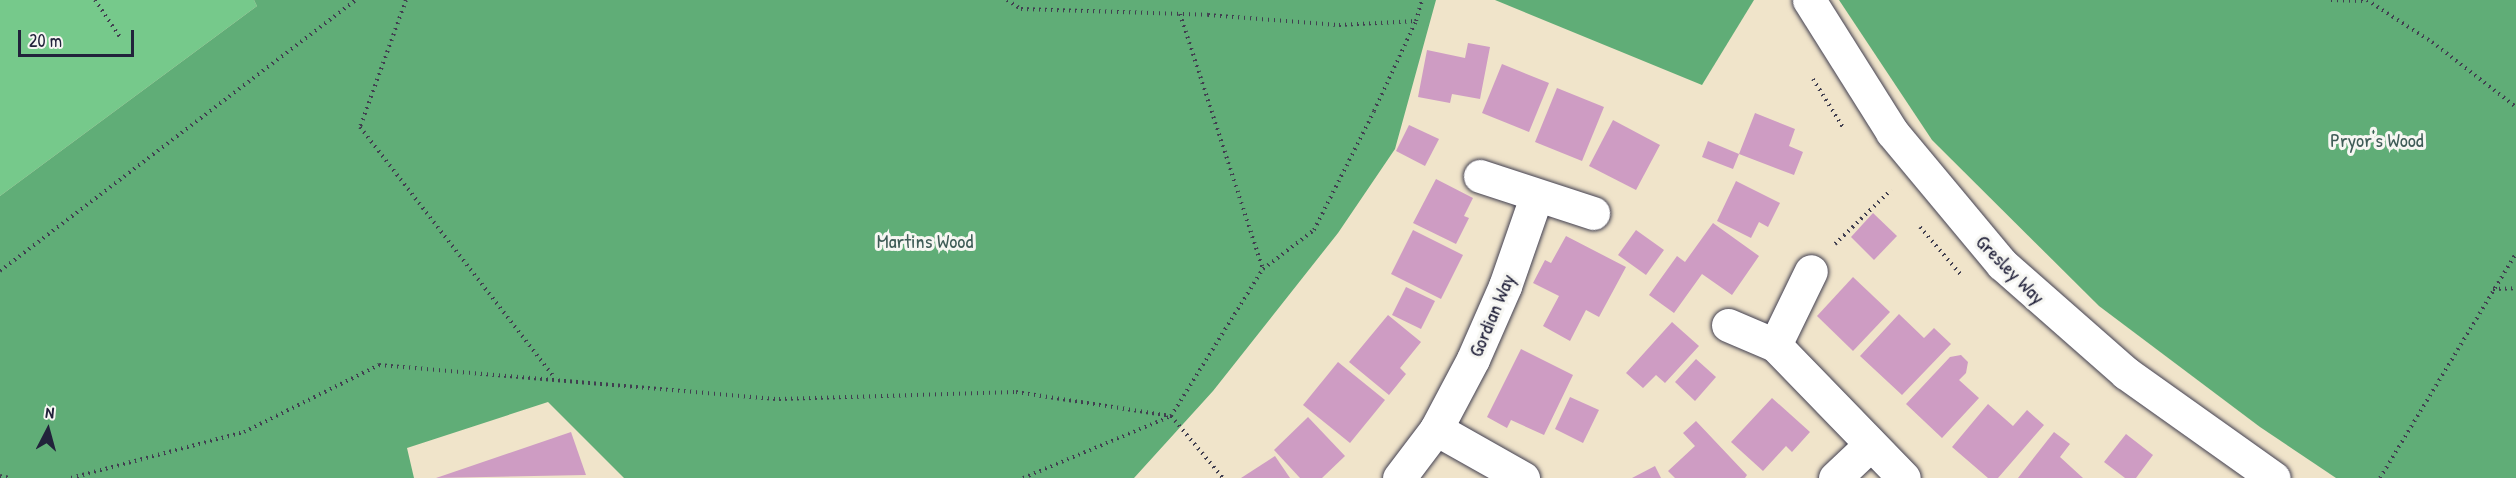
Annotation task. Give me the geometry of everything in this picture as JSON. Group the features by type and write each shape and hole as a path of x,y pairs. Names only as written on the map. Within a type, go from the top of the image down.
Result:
{"street":[{"name":"Gresley Way","path":"1809,0 1892,132 2002,264 2126,373 2274,478"},
{"path":"1480,176 1536,197 1593,213"},
{"name":"Gordian Way","path":"1399,478 1436,429 1473,359 1505,286 1536,197"},
{"path":"1775,345 1811,271"},
{"path":"1728,324 1775,345 1904,478"},
{"path":"1436,429 1523,478"},
{"path":"1835,478 1870,445"}],"path":[{"path":"95,0 120,37"},
{"path":"0,271 356,0"},
{"path":"406,0 360,127 555,378"},
{"path":"1007,0 1021,9 1180,14 1339,26 1416,21"},
{"path":"1023,478 1171,416 1263,269 1314,230 1416,21 1422,0"},
{"path":"2331,0 2368,1 2432,42 2516,107"},
{"path":"1180,14 1263,269"},
{"path":"1811,271 1854,222 1891,190"},
{"path":"2380,478 2492,289 2516,254"},
{"path":"2492,289 2516,288"},
{"path":"71,478 244,432 379,365 555,378 779,399 1016,392 1171,416 1223,478"},
{"path":"0,476 10,478"}],"green space":[{"path":"0,0 254,0 257,6 0,196"},
{"name":"Martins Wood","path":"254,0 1436,0 1395,149 1338,233 1213,391 1134,478 624,478 548,402 407,448 414,478 0,478 0,196 257,6"},
{"path":"1495,0 1754,0 1702,85"},
{"name":"Pryor's Wood","path":"1839,0 2516,0 2516,478 2336,478 2260,427 2099,306 1932,140"}],"building":[{"path":"1468,43 1490,47 1480,99 1452,94 1450,103 1418,97 1427,50 1465,58"},
{"path":"1502,64 1549,83 1529,132 1482,113"},
{"path":"1557,88 1604,107 1582,161 1535,142"},
{"path":"1755,113 1795,129 1789,146 1803,152 1794,175 1739,154"},
{"path":"1613,120 1660,145 1636,190 1589,166"},
{"path":"1409,125 1439,139 1425,166 1396,151"},
{"path":"1708,141 1739,154 1733,169 1702,157"},
{"path":"1436,179 1473,198 1464,216 1469,218 1456,244 1413,223"},
{"path":"1736,181 1780,203 1768,227 1759,222 1751,238 1717,221"},
{"path":"1873,213 1897,236 1874,260 1851,237"},
{"path":"1713,223 1759,256 1732,295 1702,274 1674,313 1649,295 1677,256 1685,262"},
{"path":"1413,230 1463,255 1441,299 1391,274"},
{"path":"1636,230 1664,250 1646,275 1618,255"},
{"path":"1566,236 1626,267 1599,317 1586,310 1570,341 1543,326 1559,296 1533,283 1545,260 1551,263"},
{"path":"1853,277 1890,312 1853,351 1817,316"},
{"path":"1406,287 1435,301 1421,329 1392,315"},
{"path":"1899,314 1924,338 1934,328 1951,344 1902,395 1860,356"},
{"path":"1388,315 1421,342 1400,368 1406,374 1389,395 1349,362"},
{"path":"1672,322 1699,346 1665,383 1656,375 1643,388 1626,373"},
{"path":"1521,349 1573,375 1544,435 1511,420 1507,428 1487,417"},
{"path":"1961,355 1968,362 1966,373 1959,380 1979,398 1942,438 1906,404 1950,357"},
{"path":"1696,359 1716,377 1695,401 1675,382"},
{"path":"1338,362 1385,400 1350,443 1303,405"},
{"path":"1570,397 1599,410 1583,443 1555,429"},
{"path":"1772,398 1810,432 1792,452 1786,446 1763,471 1731,442"},
{"path":"1988,404 2013,426 2027,410 2044,425 1998,478 1988,478 1952,447"},
{"path":"1308,417 1345,456 1322,478 1300,478 1274,450"},
{"path":"1696,421 1747,475 1745,478 1675,478 1668,471 1695,446 1683,433"},
{"path":"571,432 586,475 436,478"},
{"path":"2054,432 2070,444 2060,457 2083,478 2018,478"},
{"path":"2126,434 2153,455 2136,478 2125,478 2104,462"},
{"path":"1275,456 1290,478 1241,478"},
{"path":"1655,466 1661,478 1632,478"}]}
